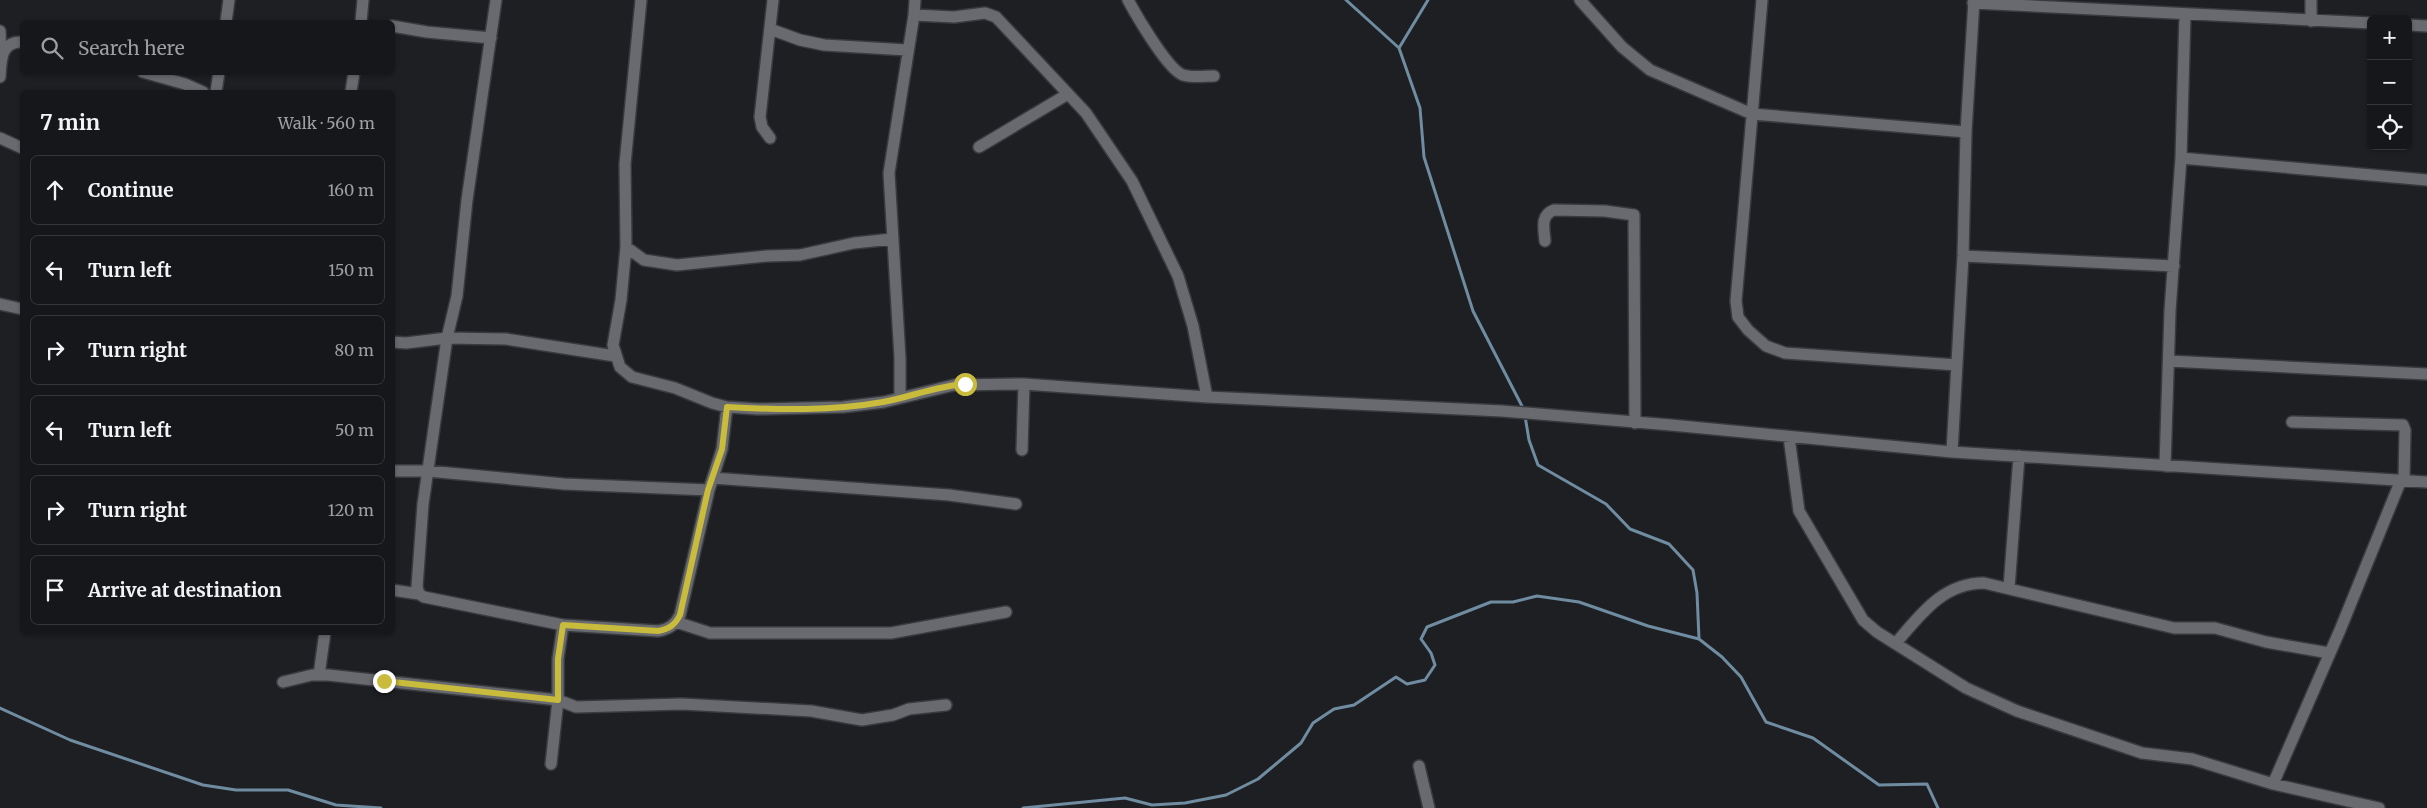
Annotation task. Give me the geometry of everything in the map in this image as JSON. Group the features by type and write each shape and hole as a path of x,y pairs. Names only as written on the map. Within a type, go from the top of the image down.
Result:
{"street":[{"path":"226,20 229,0"},
{"path":"363,0 364,20"},
{"path":"419,594 417,578 428,471 447,338 457,296 468,200 496,0"},
{"path":"641,0 625,164 626,247 621,300 613,345 615,356 620,367 632,377 676,388 727,407 758,409 834,407 884,402 954,385 1024,384 1207,397 1502,411 1952,452 2427,482"},
{"path":"770,138 762,127 760,117 773,0"},
{"path":"900,398 900,358 889,173 915,0"},
{"path":"1128,0 1145,31 1176,71 1184,75 1214,76"},
{"path":"1580,0 1622,47 1650,70 1752,114 1966,132"},
{"path":"1762,0 1736,301 1738,317 1748,330 1766,346 1785,353 1956,364"},
{"path":"2311,0 2311,20"},
{"path":"1952,452 1963,256 1966,132 1973,2 2367,23"},
{"path":"914,15 954,17 985,13 996,17 1086,114 1132,181 1178,276 1193,326 1207,397"},
{"path":"2165,466 2181,158 2185,14"},
{"path":"2412,25 2427,26"},
{"path":"395,27 427,32 491,38"},
{"path":"770,29 800,40 824,45 907,50"},
{"path":"0,31 2,58"},
{"path":"0,77 4,48 10,43 20,42"},
{"path":"154,75 185,84 198,90"},
{"path":"216,90 219,75"},
{"path":"351,90 354,75"},
{"path":"979,147 1068,94"},
{"path":"0,138 20,147"},
{"path":"2181,158 2427,180"},
{"path":"1545,241 1544,218 1547,212 1554,210 1605,211 1634,215 1635,423"},
{"path":"626,247 644,260 677,265 767,256 800,255 854,243 892,239"},
{"path":"1963,256 2174,266"},
{"path":"0,304 20,309"},
{"path":"395,342 406,343 447,338 506,339 615,356"},
{"path":"2169,361 2427,374"},
{"path":"1022,450 1024,384"},
{"path":"395,590 563,625 658,631 671,627 680,615 708,490 722,449 727,407"},
{"path":"2273,784 2402,480 2405,430 2403,425 2292,422"},
{"path":"1789,437 1799,511 1862,620 1966,688 2017,711 2142,753 2192,759 2273,784 2380,808"},
{"path":"2009,588 2019,456"},
{"path":"395,471 428,471 564,484 708,490"},
{"path":"713,478 949,496 1016,504"},
{"path":"1896,643 1924,610 1952,589 1975,583 2009,588 2174,628 2215,628 2266,642 2329,653"},
{"path":"676,622 710,633 891,633 1006,612"},
{"path":"551,764 558,700 558,659 563,625"},
{"path":"319,675 326,635"},
{"path":"283,682 319,675 558,700 576,707 682,704 811,711 862,720 894,715 915,708 946,705"},
{"path":"1419,766 1429,808"}],"waterway":[{"path":"1346,0 1399,48 1420,108 1424,157 1473,311 1524,410"},
{"path":"1399,48 1428,0"},
{"path":"1525,416 1529,440 1538,465 1606,504 1630,529 1669,544 1693,570 1697,593 1699,639 1722,657 1741,677 1766,722 1813,738 1879,785 1927,784 1938,808"},
{"path":"1023,808 1125,798 1152,805 1185,803 1226,795 1258,779 1301,743 1313,723 1334,709 1354,705 1396,677 1407,684 1425,680 1435,665 1431,653 1421,639 1427,627 1491,602 1513,602 1537,596 1579,602 1648,626 1699,639"},
{"path":"0,708 70,740 203,785 236,790 288,790 336,805 381,808"}],"route":[{"path":"384,681 558,700 556,693 558,659 563,625 658,631 671,627 676,622 680,615 708,490 722,449 727,407 806,409 843,407 884,402 965,384"}]}
